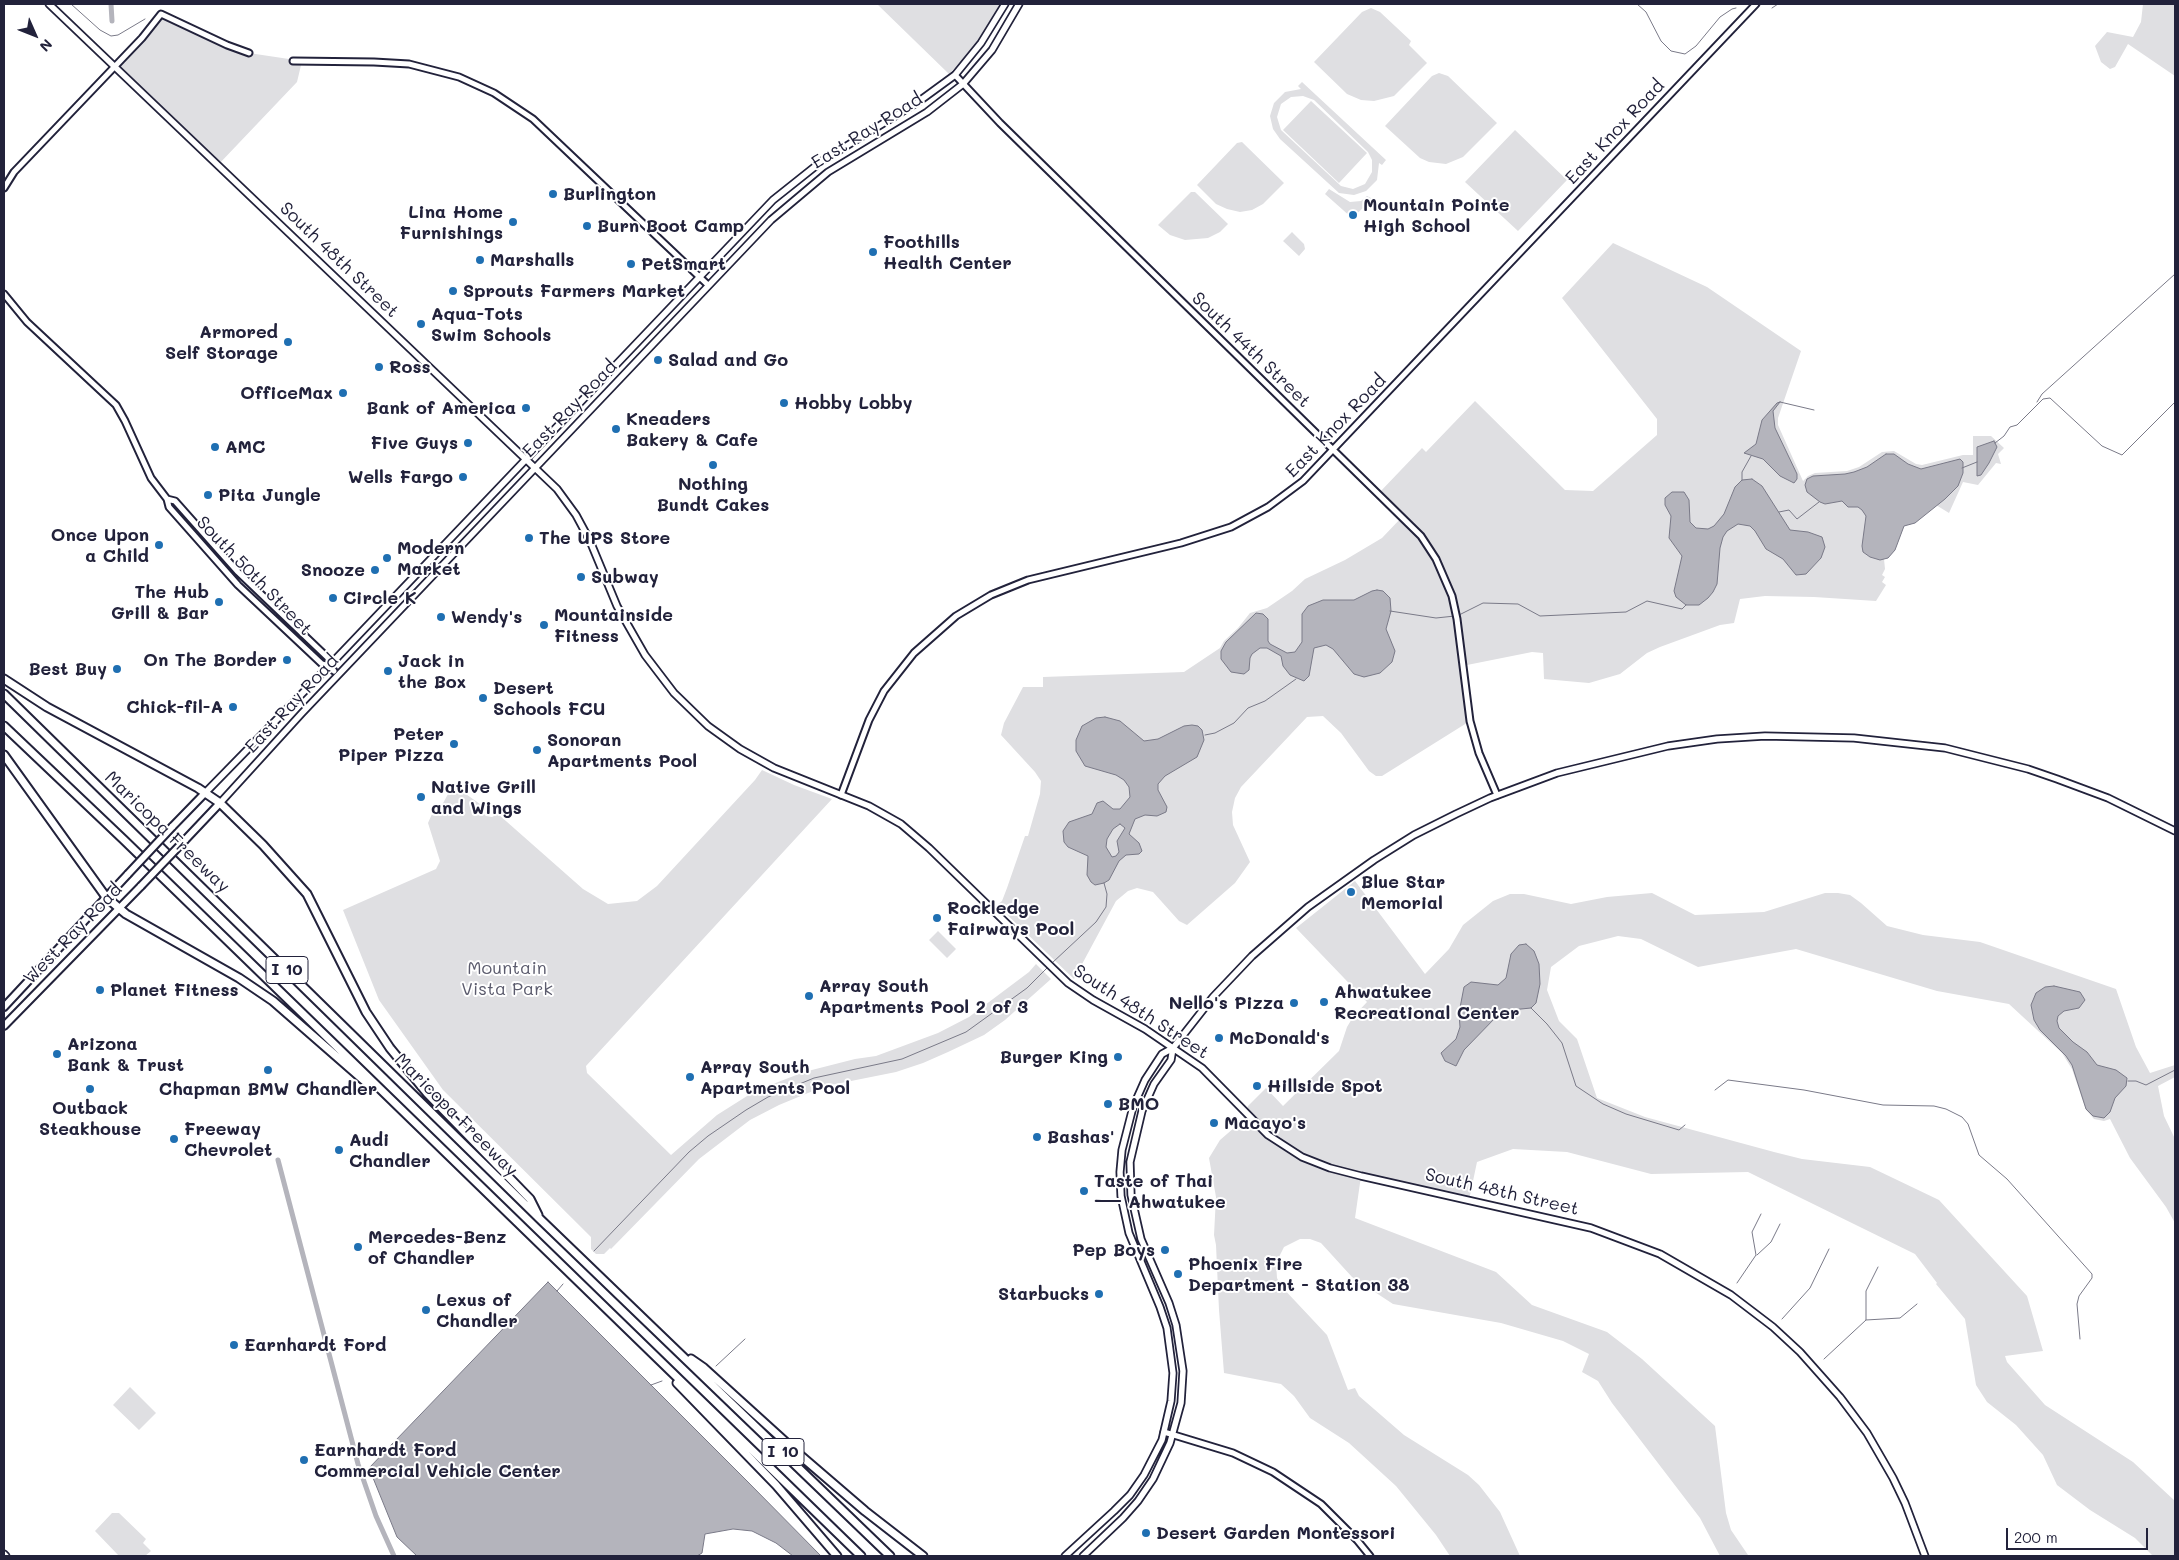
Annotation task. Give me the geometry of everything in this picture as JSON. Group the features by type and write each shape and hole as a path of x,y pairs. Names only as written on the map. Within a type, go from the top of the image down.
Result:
{"highway":[{"path":"4,679 47,707 205,793 220,803 242,824 288,871 307,894 362,1005 390,1048 427,1093 530,1199 542,1222"},
{"name":"Maricopa Freeway","path":"4,694 542,1222 890,1556"},
{"name":"Maricopa Freeway","path":"4,726 138,853 861,1556"},
{"path":"4,755 106,897 120,908 239,978 273,1001 414,1122"},
{"path":"676,1349 704,1368 801,1456 923,1556"},
{"path":"663,1365 683,1390 737,1443 838,1556"}],"main road":[{"name":"South 48th Street","path":"49,4 535,468 562,496 576,515 590,541 613,597 634,638 658,674 682,702 708,726 740,749 774,768 886,814 916,836 1068,983 1092,1000 1146,1029 1173,1048 1216,1081 1268,1135 1302,1157 1353,1174 1591,1228 1660,1254 1732,1295 1773,1326 1800,1352 1840,1397 1866,1433 1893,1478 1905,1503 1925,1556"},
{"name":"East Ray Road","path":"150,851 773,200 822,161 918,102 955,75 982,43 1005,4"},
{"name":"East Ray Road","path":"163,863 302,713 771,220 828,172 927,112 963,84 992,50 1020,4"},
{"path":"1065,1556 1123,1502 1144,1475 1164,1432 1172,1401 1173,1373 1170,1343 1160,1307 1132,1243 1121,1196 1120,1172 1126,1132 1133,1107 1146,1080 1162,1054 1173,1048 1219,990 1252,956 1308,907 1342,881 1414,835 1497,795 1557,773 1668,746 1717,739 1765,736 1854,738 1945,748 2028,769 2108,798 2175,831"},
{"name":"West Ray Road","path":"4,1007 150,851"},
{"name":"West Ray Road","path":"4,1026 163,863"},
{"path":"1082,1556 1131,1509 1153,1479 1173,1435 1181,1403 1182,1371 1180,1342 1170,1303 1141,1239 1131,1195 1130,1162 1142,1111 1154,1084 1171,1060 1173,1048"},
{"path":"1132,1243 1141,1239"},
{"path":"1123,1502 1131,1509"}],"street":[{"name":"East Knox Road","path":"841,794 869,720 884,691 914,653 956,616 991,595 1028,580 1190,540 1231,526 1278,501 1303,481 1756,4"},
{"path":"4,188 19,166 142,38 161,14 227,45 249,52"},
{"path":"293,60 409,64 452,75 494,93 533,119 708,285"},
{"name":"South 44th Street","path":"955,75 1030,152 1421,536 1444,575 1456,612 1471,727 1479,753 1497,795"},
{"name":"South 50th Street","path":"4,294 27,322 116,405 151,478 167,499 168,507 232,579 322,664 329,666 334,671"},
{"name":"South 50th Street","path":"167,499 175,501 242,576 328,658 329,666"},
{"path":"1164,1432 1233,1453 1274,1472 1321,1504 1358,1540 1370,1556"}],"green space":[{"path":"877,4 1000,4 976,45 949,74"},
{"path":"2143,4 2175,4 2175,76 2128,44 2115,67 2110,69 2101,62 2095,46 2107,32 2133,37 2141,22"},
{"path":"1371,8 1380,12 1411,41 1409,45 1427,63 1394,96 1374,101 1361,100 1347,94 1314,62 1362,12"},
{"path":"161,14 249,53 302,61 297,82 218,165 115,66"},
{"path":"1439,73 1448,76 1497,123 1463,157 1446,164 1429,162 1420,158 1385,126 1432,76"},
{"path":"1302,82 1386,160 1382,165 1379,163 1377,180 1366,191 1354,195 1339,193 1280,139 1273,129 1270,116 1274,103 1285,92 1301,89 1298,86","holes":["1303,96 1314,100 1368,152 1372,160 1372,172 1365,184 1353,189 1341,186 1281,130 1277,117 1281,104 1291,97"]},
{"path":"1311,101 1367,153 1339,183 1283,130"},
{"path":"1515,130 1567,180 1518,231 1465,182"},
{"path":"1242,142 1284,183 1263,204 1252,210 1240,212 1216,204 1197,185 1237,143"},
{"path":"1329,189 1350,202 1361,201 1367,196 1373,199 1352,218 1325,194"},
{"path":"1191,192 1195,192 1228,224 1220,232 1208,238 1185,240 1170,235 1158,225"},
{"path":"1292,232 1304,244 1305,249 1299,256 1283,241"},
{"path":"1613,243 1707,287 1801,351 1778,418 1778,425 1803,481 1815,473 1847,471 1859,467 1882,452 1894,451 1916,464 1922,465 1963,455 1973,455 1973,436 1991,436 2004,448 1998,454 2001,464 1996,463 1978,485 1963,482 1949,513 1936,505 1915,523 1904,526 1895,550 1888,558 1884,559 1885,569 1882,575 1885,577 1882,582 1886,585 1876,601 1765,596 1740,599 1734,623 1720,625 1660,647 1647,653 1620,674 1589,683 1544,679 1543,653 1532,652 1462,666 1470,721 1382,776 1376,776 1369,771 1341,733 1323,716 1307,717 1241,787 1235,798 1232,812 1233,825 1250,862 1235,883 1187,925 1179,921 1153,892 1137,888 1128,891 1116,901 1074,979 997,905 1002,901 1025,836 1028,836 1040,794 1041,781 1001,735 1004,723 1023,687 1043,687 1043,677 1184,672 1220,648 1224,641 1250,613 1267,608 1292,591 1305,579 1345,560 1382,538 1402,517 1378,494 1422,448 1426,452 1475,401 1565,490 1593,491 1657,435 1657,419 1562,298"},
{"name":"Mountain Vista Park","path":"762,770 794,785 832,799 586,1066 587,1073 671,1155 717,1115 755,1091 804,1072 855,1059 876,1056 938,1033 969,1017 1029,972 1036,964 1051,979 1005,1020 984,1035 948,1052 896,1072 831,1085 779,1105 750,1120 699,1159 611,1249 604,1254 596,1254 591,1249 591,1237 443,1090 379,1000 343,910 436,869 440,861 428,823 432,814 436,816 453,785 480,804 486,816 492,817 498,814 583,889 608,904 637,901 657,886 755,780"},
{"path":"1355,881 1425,974 1449,949 1463,925 1493,901 1510,894 1524,894 1571,904 1607,897 1652,893 1695,915 1764,912 1825,893 1838,893 1850,895 1887,926 1923,935 1980,942 2116,989 2136,1047 2150,1073 2175,1065 2175,1077 2158,1086 2164,1116 2175,1139 2175,1223 2166,1207 2130,1158 2110,1119 2104,1121 2094,1119 2086,1110 2072,1069 2062,1053 2009,1004 1937,991 1796,949 1698,967 1641,939 1618,936 1579,946 1551,967 1547,990 1559,1021 1577,1039 1597,1098 1645,1117 1774,1152 1802,1159 1870,1167 1939,1200 2027,1296 2043,1351 2005,1356 2007,1362 2045,1405 2133,1462 2175,1501 2175,1556 2153,1556 2135,1538 2090,1510 2057,1485 2043,1455 2016,1425 1987,1402 1976,1385 1965,1319 1936,1284 1915,1254 1748,1172 1651,1174 1567,1152 1513,1149 1477,1162 1469,1200 1361,1176 1355,1218 1496,1272 1532,1305 1607,1332 1642,1359 1715,1426 1726,1513 1731,1530 1748,1555 1751,1556 1720,1556 1700,1518 1612,1403 1598,1381 1582,1372 1589,1354 1563,1341 1501,1323 1393,1304 1352,1277 1321,1243 1310,1239 1300,1239 1284,1247 1276,1263 1277,1278 1281,1286 1327,1335 1348,1390 1355,1388 1359,1396 1404,1435 1468,1475 1479,1485 1500,1512 1520,1556 1450,1556 1436,1535 1396,1486 1349,1443 1310,1418 1294,1396 1281,1384 1224,1373 1214,1235 1216,1197 1209,1158 1220,1140 1242,1121 1248,1106 1266,1088 1283,1106 1339,1051 1347,1027 1353,1017 1367,1002 1296,928"},
{"path":"938,931 956,949 947,958 929,940"},
{"path":"130,1387 156,1413 139,1430 113,1405"},
{"path":"112,1513 119,1513 146,1539 143,1543 151,1551 145,1556 119,1556 95,1531"}],"shaded area":[{"path":"1780,402 1773,411 1775,428 1797,474 1797,479 1794,483 1780,476 1763,459 1744,453 1756,444 1762,420"},
{"path":"1994,441 1997,447 1981,475 1977,476 1977,447"},
{"path":"1886,454 1894,454 1908,464 1921,469 1960,459 1963,462 1963,473 1958,486 1945,499 1915,523 1904,526 1895,550 1888,558 1880,560 1870,557 1863,552 1866,516 1862,510 1858,507 1848,507 1842,501 1825,504 1820,502 1807,492 1805,485 1807,479 1813,476 1854,472 1867,467"},
{"path":"1752,479 1762,486 1790,530 1808,532 1822,537 1825,547 1821,558 1806,574 1796,575 1783,559 1766,549 1750,526 1738,524 1727,531 1723,537 1720,548 1717,584 1713,592 1699,605 1686,605 1676,597 1674,591 1682,556 1669,538 1671,516 1665,505 1665,498 1672,492 1684,492 1689,500 1690,522 1696,528 1708,529 1714,526 1724,514 1735,487 1742,480"},
{"path":"1377,590 1383,591 1390,598 1391,611 1386,629 1395,651 1392,662 1380,673 1364,677 1354,674 1333,649 1326,645 1314,648 1309,676 1304,681 1290,675 1283,666 1281,656 1267,648 1260,648 1252,654 1249,670 1244,674 1231,672 1221,659 1221,651 1226,642 1256,613 1263,614 1268,619 1268,641 1270,644 1287,653 1295,652 1302,642 1302,614 1308,606 1323,600 1354,600"},
{"path":"1105,717 1120,721 1144,741 1158,739 1184,726 1192,725 1198,726 1202,730 1204,740 1197,757 1165,776 1158,784 1158,790 1167,807 1166,812 1157,816 1145,815 1135,819 1129,834 1139,843 1142,851 1139,854 1126,855 1119,861 1109,880 1095,885 1087,875 1088,856 1068,847 1064,842 1063,831 1069,822 1092,814 1097,803 1103,801 1113,809 1120,809 1130,797 1129,787 1124,780 1116,775 1085,766 1076,751 1076,740 1082,726 1096,718","holes":["1120,824 1125,828 1117,841 1119,852 1116,856 1112,857 1106,847 1107,839 1113,829"]},
{"path":"1526,944 1534,951 1539,964 1540,984 1536,1003 1531,1008 1511,1010 1496,1017 1464,1050 1456,1066 1445,1061 1441,1053 1456,1039 1460,1027 1459,1013 1464,987 1471,982 1498,985 1506,978 1511,954 1519,945"},
{"path":"2054,986 2080,992 2085,1000 2079,1008 2064,1011 2058,1016 2059,1028 2073,1042 2087,1052 2097,1065 2116,1070 2127,1078 2126,1086 2115,1098 2110,1112 2104,1118 2093,1116 2086,1109 2072,1065 2066,1056 2040,1030 2034,1020 2031,1005 2036,993 2045,987"},
{"path":"548,1282 821,1556 793,1556 776,1543 752,1531 733,1529 705,1534 702,1553 697,1556 417,1556 397,1537 369,1468"}],"waterway":[{"path":"71,4 100,30 111,36 118,35 145,19"},
{"path":"111,4 112,21"},
{"path":"1637,4 1646,12 1661,41 1671,51 1685,54 1696,46 1720,17 1736,8"},
{"path":"1772,8 1778,4"},
{"path":"2037,402 2042,394 2175,274"},
{"path":"1995,443 2004,436 2010,427 2017,425 2043,399 2050,398 2102,446 2122,455 2175,402"},
{"path":"1780,402 1814,410"},
{"path":"1742,480 1742,472 1751,456"},
{"path":"1962,468 1977,462"},
{"path":"1779,512 1789,510 1797,519 1819,502"},
{"path":"1459,615 1483,603 1518,604 1540,616 1626,612 1647,601 1682,609 1686,605"},
{"path":"1390,611 1436,618 1455,616"},
{"path":"1205,735 1215,733 1234,723 1248,708 1265,701 1296,679"},
{"path":"1052,963 1096,922 1106,907 1107,894 1104,883"},
{"path":"594,1251 689,1152 708,1136 746,1110 768,1097 814,1078 902,1059 966,1032 1027,988 1047,968"},
{"path":"1531,1008 1562,1043 1576,1086 1603,1104 1626,1114 1679,1130 1685,1125"},
{"path":"2128,1081 2136,1081 2146,1085 2175,1070"},
{"path":"1715,1090 1728,1080 1804,1090 1883,1105 1934,1106 1946,1109 1962,1117 1968,1124 1979,1155 2007,1179 2092,1274 2092,1278 2079,1296 2077,1304 2080,1339"},
{"path":"278,1160 358,1464 376,1516 394,1556"},
{"path":"1737,1283 1756,1255 1752,1232 1761,1214"},
{"path":"1757,1255 1771,1242 1780,1224"},
{"path":"1782,1319 1810,1288 1829,1249"},
{"path":"1824,1359 1866,1320 1866,1291 1878,1267"},
{"path":"557,1291 563,1284"},
{"path":"1866,1320 1900,1318 1917,1304"},
{"path":"716,1366 745,1339"},
{"path":"651,1385 662,1381"}],"place":[{"name":"Burlington","path":"553,194"},
{"name":"Mountain Pointe High School","path":"1353,215"},
{"name":"Lina Home Furnishings","path":"513,222"},
{"name":"Burn Boot Camp","path":"587,226"},
{"name":"Foothills Health Center","path":"873,252"},
{"name":"Marshalls","path":"480,260"},
{"name":"PetSmart","path":"631,264"},
{"name":"Sprouts Farmers Market","path":"453,291"},
{"name":"Aqua-Tots Swim Schools","path":"421,324"},
{"name":"Armored Self Storage","path":"288,342"},
{"name":"Salad and Go","path":"658,360"},
{"name":"Ross","path":"379,367"},
{"name":"OfficeMax","path":"343,393"},
{"name":"Hobby Lobby","path":"784,403"},
{"name":"Bank of America","path":"526,408"},
{"name":"Kneaders Bakery & Cafe","path":"616,429"},
{"name":"Five Guys","path":"468,443"},
{"name":"AMC","path":"215,447"},
{"name":"Nothing Bundt Cakes","path":"713,465"},
{"name":"Wells Fargo","path":"463,477"},
{"name":"Pita Jungle","path":"208,495"},
{"name":"The UPS Store","path":"529,538"},
{"name":"Once Upon a Child","path":"159,545"},
{"name":"Modern Market","path":"387,558"},
{"name":"Snooze","path":"375,570"},
{"name":"Subway","path":"581,577"},
{"name":"Circle K","path":"333,598"},
{"name":"The Hub Grill & Bar","path":"219,602"},
{"name":"Wendy's","path":"441,617"},
{"name":"Mountainside Fitness","path":"544,625"},
{"name":"On The Border","path":"287,660"},
{"name":"Best Buy","path":"117,669"},
{"name":"Jack in the Box","path":"388,671"},
{"name":"Desert Schools FCU","path":"483,698"},
{"name":"Chick-fil-A","path":"233,707"},
{"name":"Peter Piper Pizza","path":"454,744"},
{"name":"Sonoran Apartments Pool","path":"537,750"},
{"name":"Native Grill and Wings","path":"421,797"},
{"name":"Blue Star Memorial","path":"1351,892"},
{"name":"Rockledge Fairways Pool","path":"937,918"},
{"name":"Planet Fitness","path":"100,990"},
{"name":"Array South Apartments Pool 2 of 3","path":"809,996"},
{"name":"Ahwatukee Recreational Center","path":"1324,1002"},
{"name":"Nello's Pizza","path":"1294,1003"},
{"name":"McDonald's","path":"1219,1038"},
{"name":"Arizona Bank & Trust","path":"57,1054"},
{"name":"Burger King","path":"1118,1057"},
{"name":"Chapman BMW Chandler","path":"268,1070"},
{"name":"Array South Apartments Pool","path":"690,1077"},
{"name":"Hillside Spot","path":"1257,1086"},
{"name":"Outback Steakhouse","path":"90,1089"},
{"name":"BMO","path":"1108,1104"},
{"name":"Macayo's","path":"1214,1123"},
{"name":"Bashas'","path":"1037,1137"},
{"name":"Freeway Chevrolet","path":"174,1139"},
{"name":"Audi Chandler","path":"339,1150"},
{"name":"Taste of Thai — Ahwatukee","path":"1084,1191"},
{"name":"Mercedes-Benz of Chandler","path":"358,1247"},
{"name":"Pep Boys","path":"1165,1250"},
{"name":"Phoenix Fire Department - Station 38","path":"1178,1274"},
{"name":"Starbucks","path":"1099,1294"},
{"name":"Lexus of Chandler","path":"426,1310"},
{"name":"Earnhardt Ford","path":"234,1345"},
{"name":"Earnhardt Ford Commercial Vehicle Center","path":"304,1460"},
{"name":"Desert Garden Montessori","path":"1146,1533"}]}
